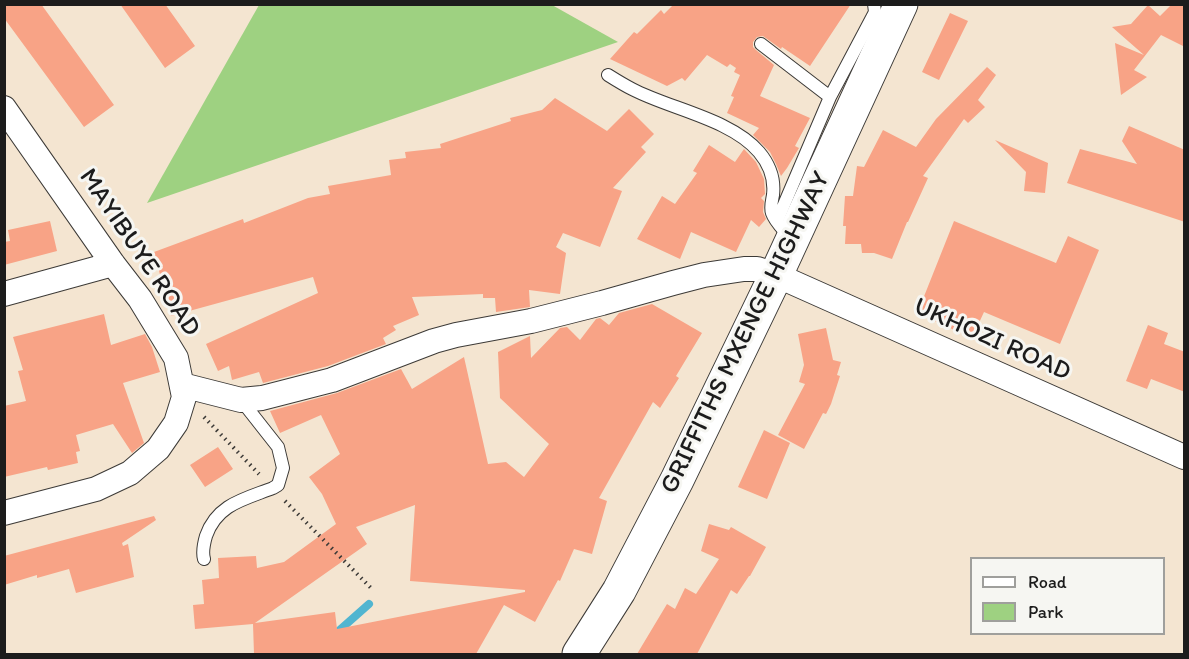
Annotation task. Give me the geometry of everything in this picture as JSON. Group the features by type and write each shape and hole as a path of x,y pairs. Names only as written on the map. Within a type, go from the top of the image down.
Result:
{"street":[{"name":"GRIFFITHS MXENGE HIGHWAY","path":"579,654 619,591 677,480 776,274 784,230 901,4"},
{"name":"MAYIBUYE ROAD","path":"4,108 113,264 141,299 177,358 184,398 176,423 158,450 130,473 96,489 4,513"},
{"path":"4,294 113,264"},
{"name":"UKHOZI ROAD","path":"241,400 262,398 332,380 445,338 531,321 683,280 744,269 757,269 776,274 1185,457"},
{"path":"182,385 241,400"}],"lane":[{"path":"784,230 830,97 875,12 874,4"},
{"path":"760,44 830,97"},
{"path":"608,75 632,89 727,128 748,142 759,153 771,172 774,186 772,216 784,230"},
{"path":"204,559 205,539 219,513 236,502 278,485 283,468 278,447 241,400"}],"green space":[{"path":"259,5 552,5 618,42 147,203"}],"building":[{"path":"4,4 41,4 114,105 84,127 4,18"},
{"path":"120,4 165,4 195,46 165,68"},
{"path":"674,4 851,4 810,66 763,36 757,37 753,42 753,47 774,65 760,96 810,118 795,146 799,148 781,176 770,152 753,135 759,128 727,113 740,75 734,72 736,68 730,64 727,67 707,55 685,81 682,78 667,86 610,59 634,32 637,34 661,10 664,14"},
{"path":"1172,4 1185,4 1185,47 1161,35 1134,70 1147,77 1121,95 1115,43 1144,55 1112,27 1131,24 1148,5 1160,16"},
{"path":"950,13 968,21 939,80 922,72"},
{"path":"987,67 996,75 978,100 985,107 968,123 964,119 923,176 928,178 892,259 874,253 862,253 861,244 845,244 846,226 843,226 845,196 853,196 857,166 864,167 883,130 916,147 936,119"},
{"path":"555,98 607,131 629,109 654,134 641,147 646,152 613,188 622,191 600,247 563,233 556,247 566,253 560,294 529,290 530,307 496,312 495,298 483,298 483,294 412,297 419,315 393,326 396,330 383,338 386,344 328,366 263,383 259,372 232,380 229,366 218,371 206,344 318,293 313,277 171,316 154,252 243,219 244,223 308,198 330,194 328,186 391,175 389,160 406,158 405,152 441,148 440,144 511,121 510,118 542,110"},
{"path":"1129,126 1185,150 1185,222 1067,183 1080,149 1137,164 1122,141"},
{"path":"995,140 1048,163 1045,193 1024,191 1026,172"},
{"path":"709,145 735,162 744,149 756,162 764,179 765,194 761,198 764,201 763,212 766,219 759,227 751,220 736,252 691,232 680,259 637,239 662,196 675,204 697,173 693,171"},
{"path":"50,221 57,251 4,265 4,242 10,241 8,230"},
{"path":"954,221 1056,263 1068,236 1099,250 1060,344 984,312 972,338 919,314"},
{"path":"652,304 702,333 676,376 679,378 660,408 653,402 599,498 607,501 592,554 574,549 560,581 558,580 535,622 504,605 476,654 254,654 253,624 195,629 193,605 204,604 202,580 219,578 218,558 256,556 257,568 284,562 336,524 322,494 309,477 340,454 321,415 280,433 270,411 337,393 401,369 412,389 464,357 488,464 506,462 524,477 549,444 500,398 498,352 530,336 531,358 560,328 567,327 580,340 596,319 600,318 609,325 619,313","holes":["415,505 410,581 525,590 525,592 337,629 335,612 255,623 367,544 356,527"]},
{"path":"104,314 111,345 145,334 160,372 123,383 144,443 132,453 113,424 76,435 80,451 76,452 78,463 48,470 47,467 4,477 4,406 26,401 18,371 23,370 13,337"},
{"path":"1148,325 1168,333 1164,344 1185,352 1185,392 1151,379 1147,389 1126,381"},
{"path":"826,328 833,360 841,362 837,375 840,376 831,404 826,414 823,413 804,449 778,435 805,384 799,382 804,365 798,334"},
{"path":"764,430 790,443 767,499 738,487"},
{"path":"218,447 233,469 205,487 190,465"},
{"path":"154,516 156,520 122,543 123,546 128,544 134,577 76,593 69,569 37,578 37,575 4,585 4,556"},
{"path":"709,524 729,530 731,527 766,547 737,594 731,590 697,654 637,654 667,604 675,609 685,588 696,594 719,559 701,551"}],"waterway":[{"path":"334,635 369,604"}]}
